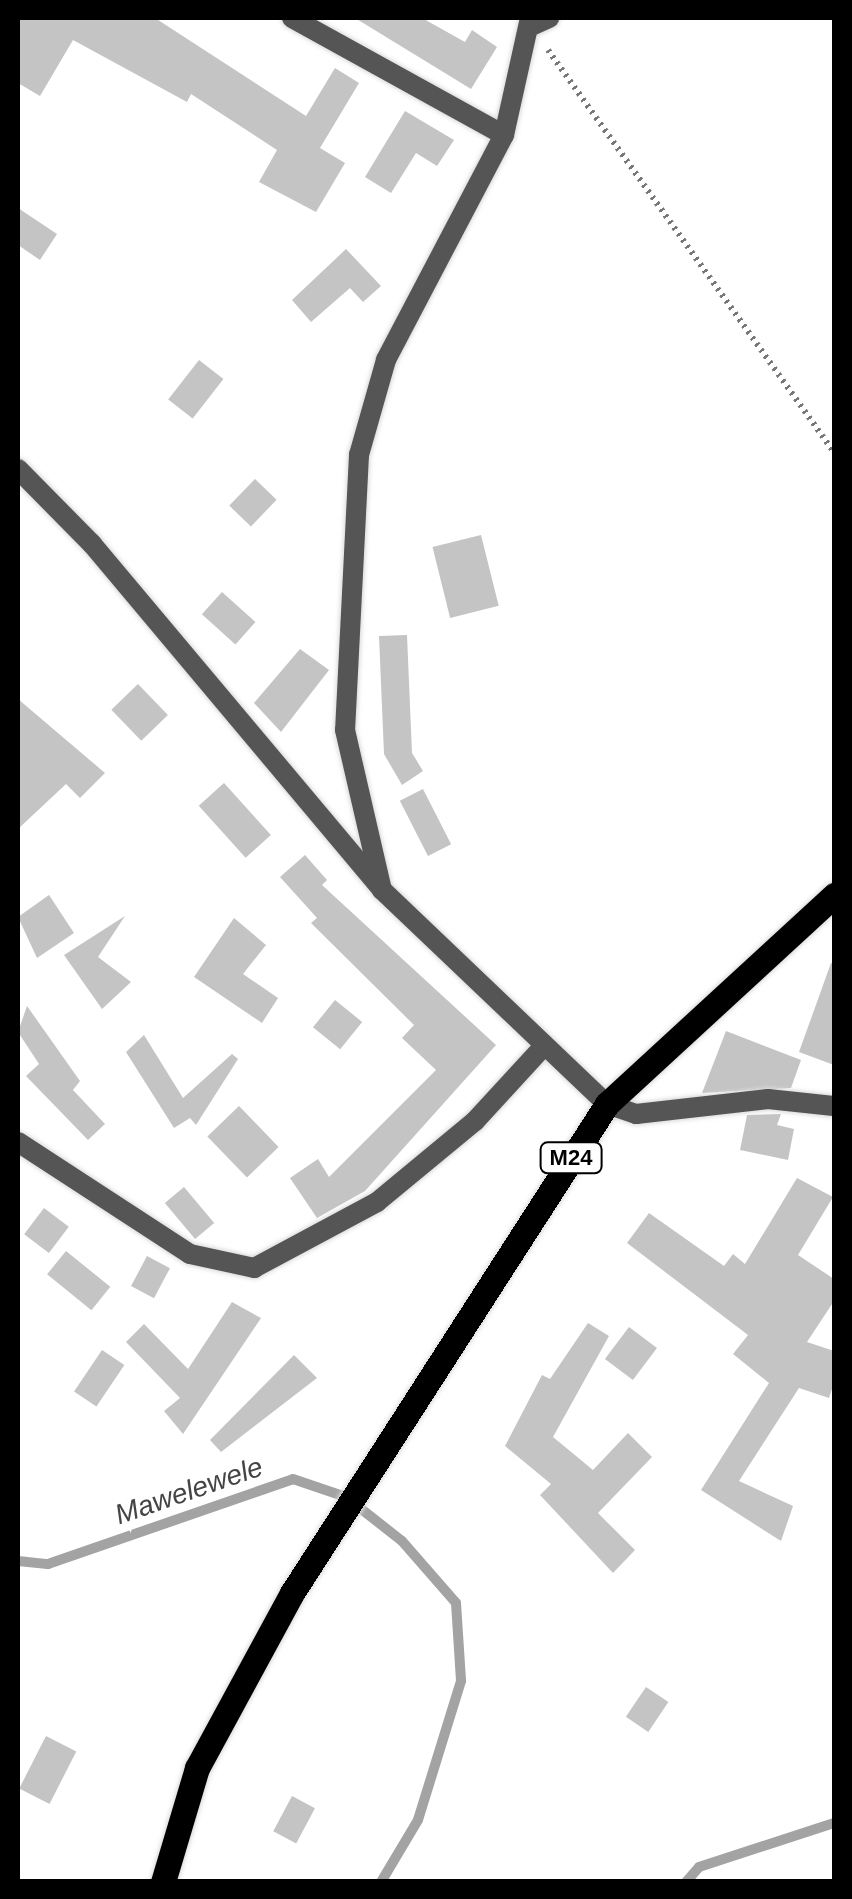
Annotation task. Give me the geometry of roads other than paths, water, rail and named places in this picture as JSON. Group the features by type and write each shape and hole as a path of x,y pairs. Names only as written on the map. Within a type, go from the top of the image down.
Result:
{"main road":[{"name":"M24","path":"163,1882 197,1768 342,1512 607,1104 834,894"}],"street":[{"path":"292,18 504,135"},
{"path":"382,890 345,730 359,455 386,360 504,135 537,20"},
{"path":"18,470 92,544 382,890 607,1104 636,1114 768,1099 834,1106"},
{"path":"18,1142 190,1254 254,1268 377,1202 475,1121 543,1047"}],"waterway":[{"name":"Mawelewele","path":"18,1561 48,1564 293,1479 346,1497 402,1541 456,1603 461,1681 418,1820 381,1882"},
{"name":"Mawelewele","path":"686,1882 699,1867 834,1823"}]}
